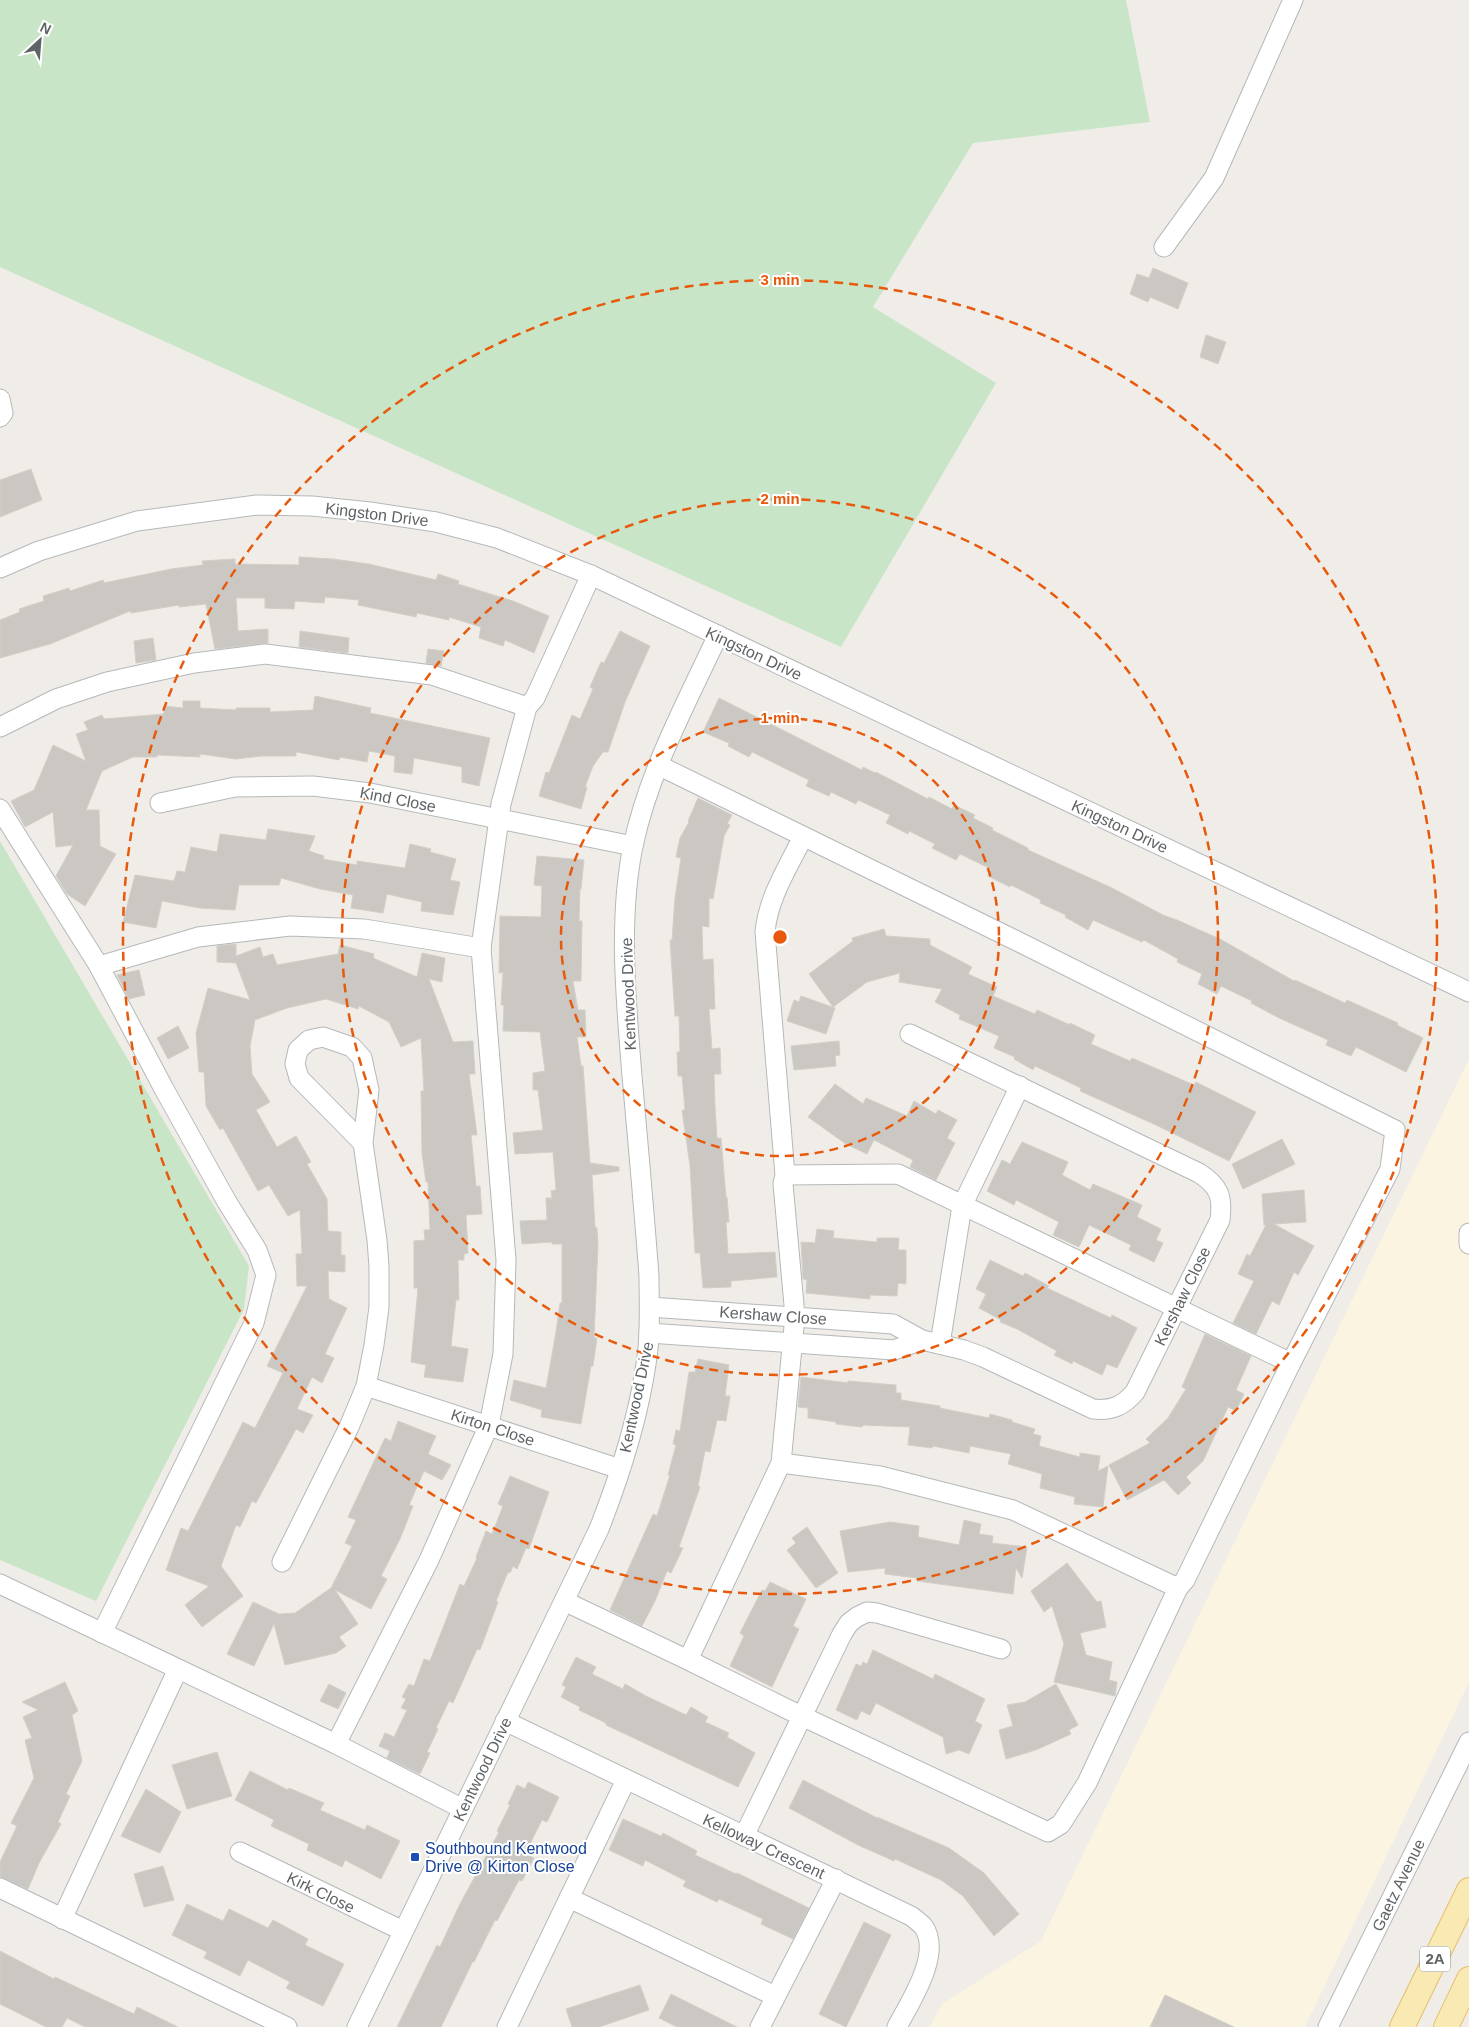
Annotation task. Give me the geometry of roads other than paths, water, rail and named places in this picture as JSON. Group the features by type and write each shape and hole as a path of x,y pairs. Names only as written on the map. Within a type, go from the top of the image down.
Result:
{"main road":[{"name":"2A","path":"1402,2027 1469,1890"},
{"name":"2A","path":"1446,2027 1469,1979"}],"street":[{"path":"1164,247 1214,178 1292,0"},
{"path":"0,399 3,413 0,417"},
{"name":"Kingston Drive","path":"0,568 39,551 137,521 257,506 312,506 370,512 436,522 497,538 591,575 1469,992"},
{"path":"336,1744 429,1560 489,1425 503,1354 506,1260 481,948 499,819 527,706 535,698 591,575"},
{"name":"Kentwood Drive","path":"358,2027 564,1602 611,1500 620,1469 643,1380 650,1307 627,1000 626,900 633,846 658,765 670,734 718,635"},
{"path":"0,727 56,699 107,682 194,663 265,654 432,675 527,706"},
{"path":"564,1602 688,1660 802,1717 1048,1832 1061,1824 1087,1783 1178,1588 1185,1580 1291,1363 1390,1169 1395,1130 1028,946 658,765"},
{"name":"Kind Close","path":"160,803 235,787 312,786 370,793 633,846"},
{"path":"0,809 100,966 227,1202 257,1250 266,1275 254,1323 102,1633"},
{"path":"688,1660 781,1463 794,1344 795,1316 783,1184 785,1175 765,932 766,916 772,900 803,837"},
{"path":"100,966 198,937 290,926 364,928 481,948"},
{"name":"Kershaw Close","path":"650,1307 893,1324 931,1342 983,1357 1093,1409 1105,1410 1121,1405 1135,1392 1220,1220 1222,1206 1219,1193 1211,1181 1199,1173 910,1034"},
{"path":"282,1562 349,1427 366,1386 377,1326 379,1267 373,1206 363,1143 369,1090 362,1058 352,1047 324,1037 309,1040 298,1050 295,1064 299,1078 363,1143"},
{"path":"931,1342 962,1206 1020,1086"},
{"path":"785,1175 898,1174 1176,1306 1291,1363"},
{"path":"1469,1234 1469,1244"},
{"name":"Kershaw Close","path":"649,1333 894,1350 931,1342"},
{"name":"Kirton Close","path":"366,1386 620,1469"},
{"path":"781,1463 880,1476 1013,1510 1178,1588"},
{"path":"0,1584 336,1744 463,1809"},
{"path":"744,1836 842,1634 849,1623 857,1617 867,1612 888,1615 1001,1649"},
{"path":"62,1919 178,1669"},
{"name":"Kelloway Crescent","path":"505,1721 911,1916 923,1927 928,1938 929,1956 924,1973 897,2027"},
{"name":"Gaetz Avenue","path":"1328,2027 1469,1742"},
{"path":"507,2027 626,1780"},
{"name":"Kirk Close","path":"240,1852 403,1932"},
{"path":"760,2027 836,1879"},
{"path":"0,1888 287,2027"},
{"path":"569,1898 775,1996"}],"place":[{"name":"Southbound Kentwood Drive @ Kirton Close","path":"415,1857"}]}
